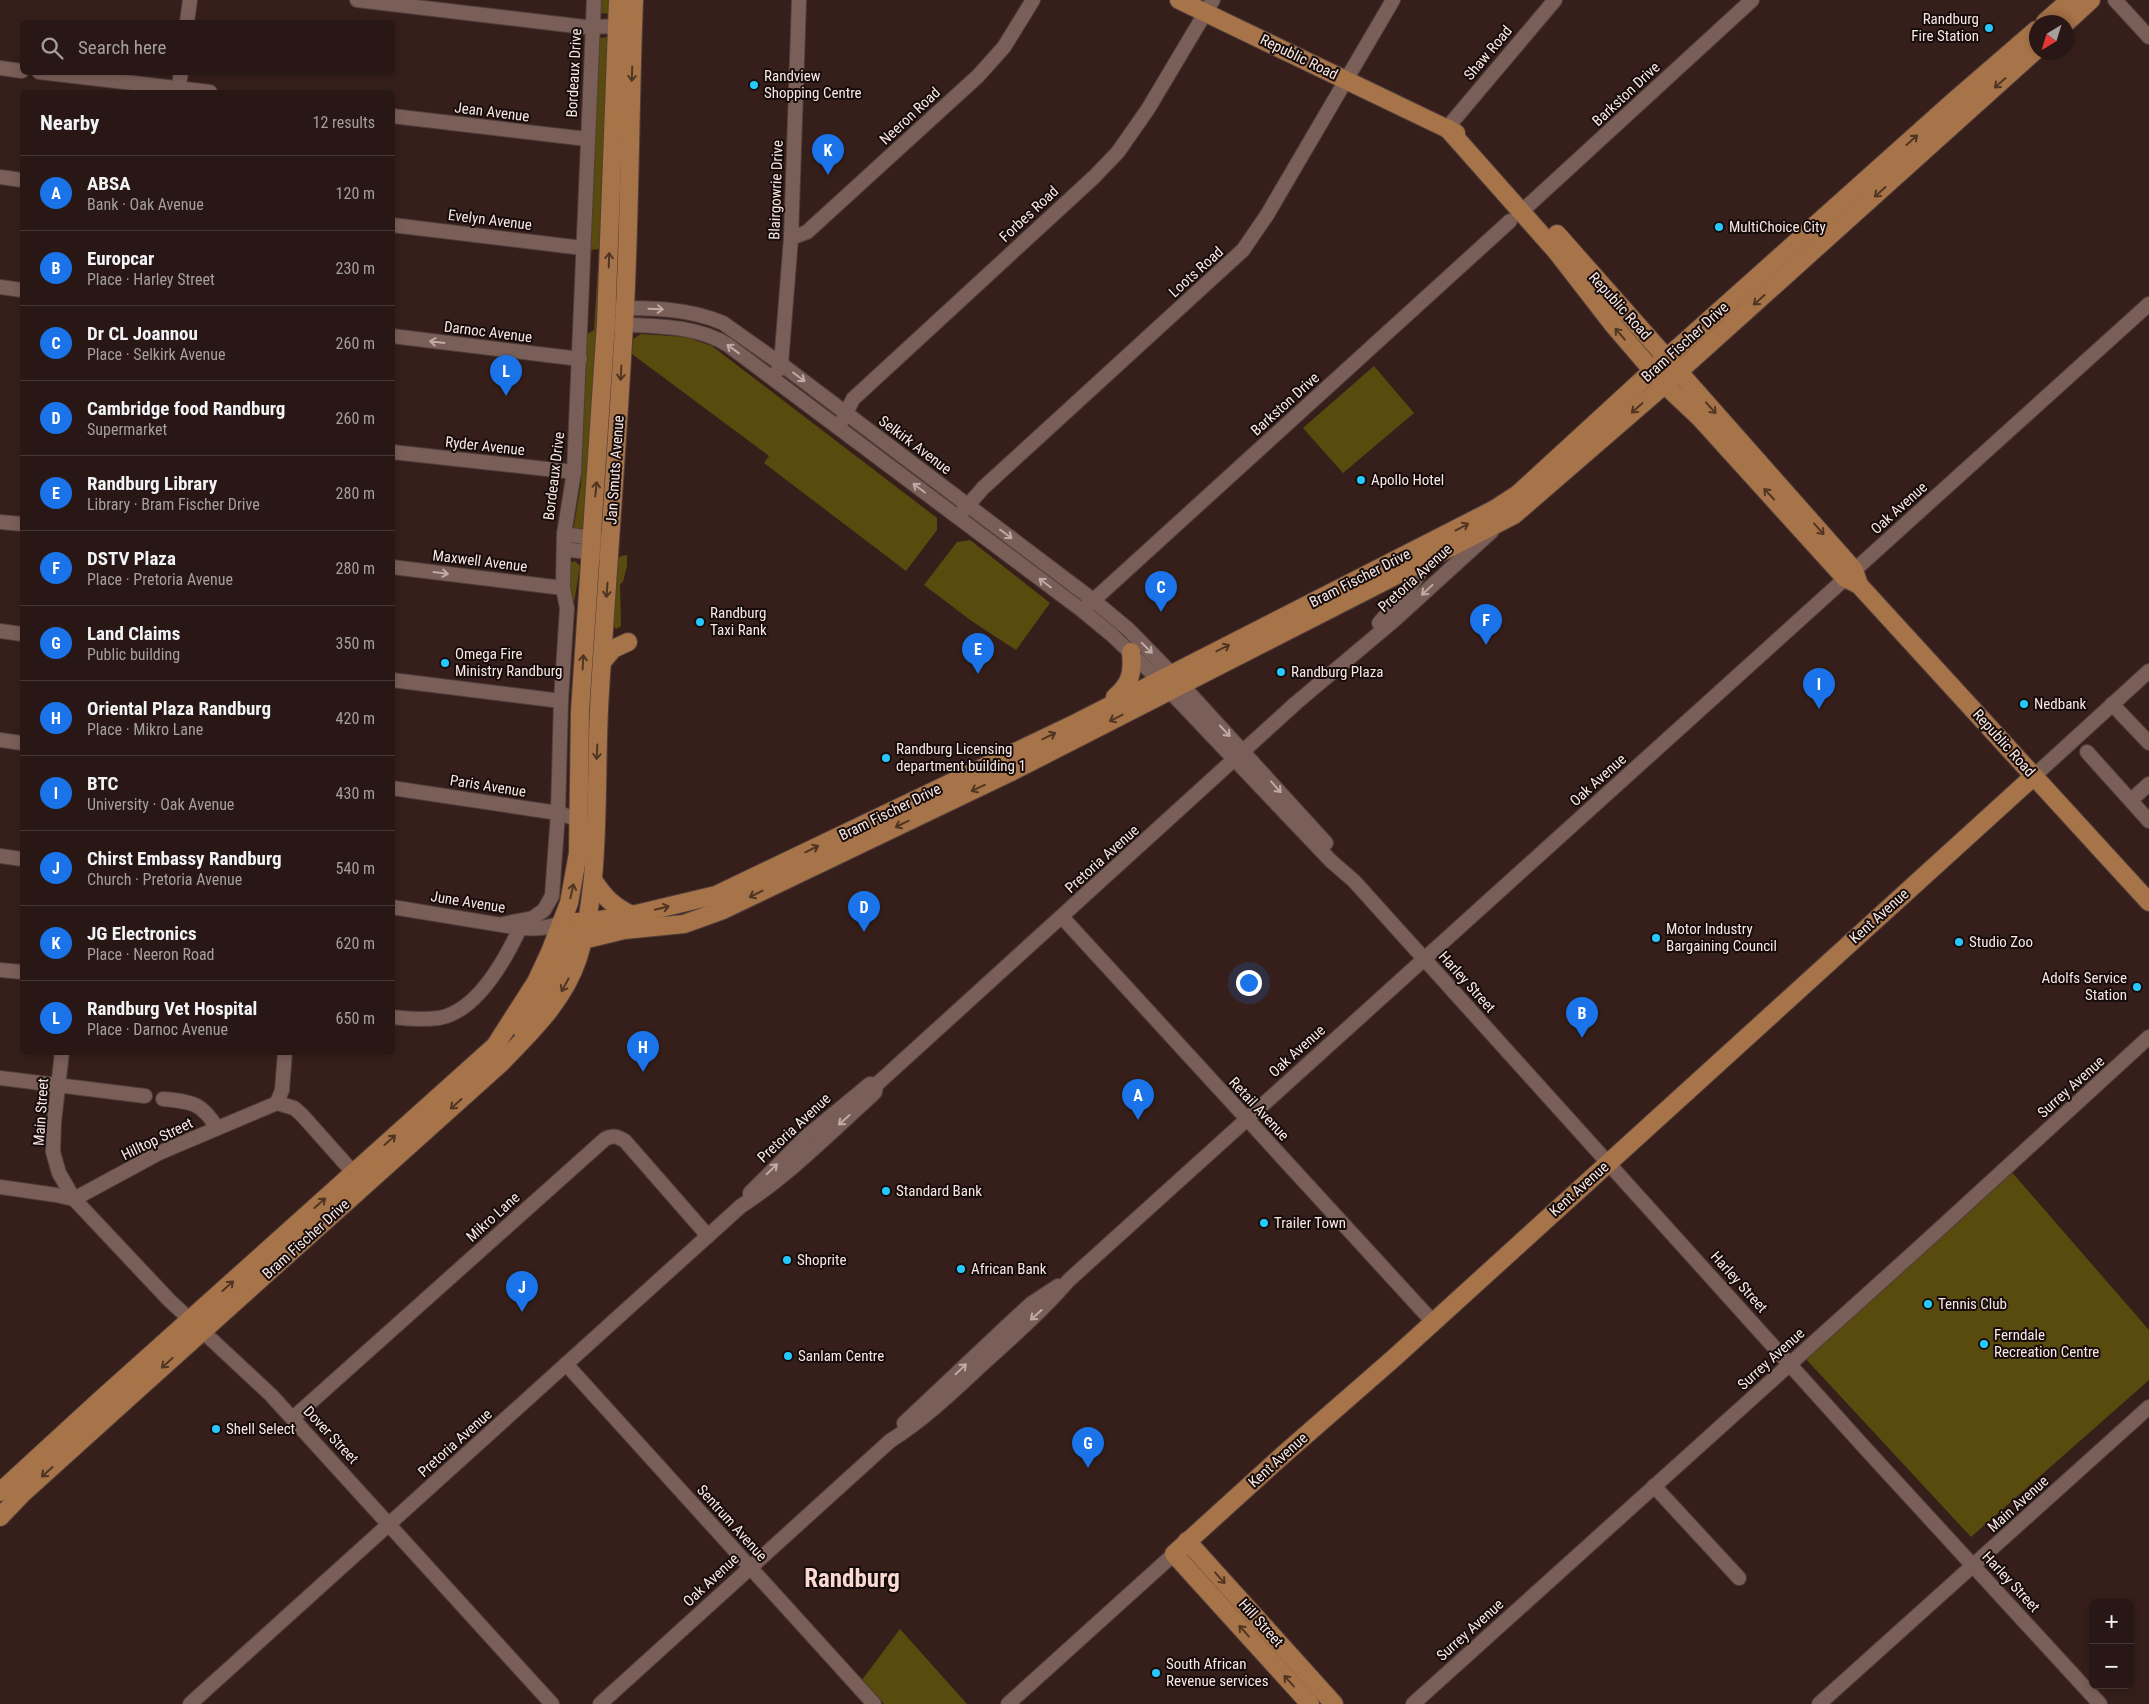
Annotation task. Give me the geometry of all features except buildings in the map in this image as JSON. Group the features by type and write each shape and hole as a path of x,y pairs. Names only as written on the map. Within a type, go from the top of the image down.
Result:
{"main road":[{"name":"Jan Smuts Avenue","path":"568,934 587,922 593,880 602,662 610,548 615,316 625,26 618,0"},
{"name":"Jan Smuts Avenue","path":"625,26 634,0"},
{"name":"Republic Road","path":"1179,0 1209,6 1346,80 1446,128 1556,251 1652,371 1700,418 1853,578 2149,902"},
{"path":"2053,15 2070,0"},
{"path":"2074,16 2091,0"},
{"name":"Bram Fischer Drive","path":"568,934 684,924 723,910 1009,773 1171,682 1495,509 1518,494 1666,358 2029,36"},
{"name":"Bram Fischer Drive","path":"0,1517 198,1325 359,1179 495,1046 512,1034 529,1017 552,982 568,934 587,922 632,915 716,896 984,768 1103,707 1171,682 1323,614 1502,522 1527,505 1678,372 2029,56"},
{"name":"Republic Road","path":"1520,212 1666,358 1853,578"},
{"name":"Jan Smuts Avenue","path":"568,934 578,852 580,711 590,545 615,316"},
{"path":"602,662 613,649 628,642"},
{"path":"1103,707 1122,692 1130,680 1132,672 1131,652"},
{"name":"Kent Avenue","path":"1174,1554 1433,1322 2034,776"},
{"path":"593,880 608,901 620,910 632,915"},
{"path":"577,961 599,944 684,924"},
{"name":"Bram Fischer Drive","path":"359,1179 487,1076 537,1026 552,1008 577,961 568,934"},
{"name":"Bram Fischer Drive","path":"0,1492 198,1325"},
{"name":"Hill Street","path":"1188,1541 1334,1704"},
{"name":"Hill Street","path":"1174,1554 1310,1704"}],"street":[{"path":"187,20 190,0"},
{"path":"357,0 544,23 625,26"},
{"name":"Bordeaux Drive","path":"503,924 532,918 544,910 552,896 558,813 561,701 567,608 564,588 564,534 574,472 594,0"},
{"name":"Blairgowrie Drive","path":"773,378 782,364 790,238 799,0"},
{"name":"Neeron Road","path":"790,238 807,232 978,76 1004,47 1033,0"},
{"name":"Loots Road","path":"958,517 983,488 1244,250 1267,215 1393,0"},
{"name":"Shaw Road","path":"1446,128 1555,0"},
{"name":"Barkston Drive","path":"1083,611 1752,0"},
{"path":"2115,0 2149,38"},
{"name":"Forbes Road","path":"838,428 853,399 1094,177 1118,152 1148,109 1209,6"},
{"path":"0,68 20,71"},
{"path":"62,75 179,90 181,75"},
{"name":"Jean Avenue","path":"395,116 587,139"},
{"path":"0,177 20,180"},
{"name":"Evelyn Avenue","path":"395,225 584,248"},
{"path":"0,288 20,290"},
{"name":"Oak Avenue","path":"600,1704 890,1441 900,1426 1032,1303 1069,1280 1245,1119 1853,578 2149,304"},
{"name":"Selkirk Avenue","path":"615,316 677,310 723,323 782,364 1093,600 1129,630 1171,682"},
{"path":"615,316 713,335 1083,611 1131,652 1171,682"},
{"name":"Darnoc Avenue","path":"395,336 580,359"},
{"name":"Ryder Avenue","path":"395,452 574,472"},
{"path":"0,522 20,524"},
{"name":"Pretoria Avenue","path":"190,1704 741,1206 765,1176 806,1137 866,1086 870,1084 876,1085 1348,657 1391,623 1502,522"},
{"path":"564,534 590,545 610,548"},
{"name":"Pretoria Avenue","path":"1348,657 1405,594 1431,557 1442,537"},
{"path":"564,549 590,545"},
{"name":"Maxwell Avenue","path":"395,567 564,588"},
{"path":"0,631 20,634"},
{"name":"Kent Avenue","path":"2034,776 2149,672"},
{"path":"395,680 561,701"},
{"name":"Harley Street","path":"1171,682 1239,756 1324,841 1354,881 2100,1704"},
{"path":"2112,704 2149,743"},
{"path":"0,740 20,743"},
{"path":"2087,752 2149,821"},
{"name":"Harley Street","path":"1239,756 1256,783 1331,861 1354,881"},
{"path":"1218,775 1237,776 1256,783"},
{"path":"2131,800 2149,784"},
{"name":"Paris Avenue","path":"395,788 558,813 577,819"},
{"path":"0,856 20,859"},
{"name":"June Avenue","path":"395,907 520,928 550,928 568,934"},
{"name":"Retail Avenue","path":"1062,917 1245,1119 1433,1322"},
{"path":"395,1017 417,1020 441,1018 459,1011 473,1000 492,976 510,950 520,928"},
{"path":"0,970 20,972"},
{"name":"Surrey Avenue","path":"1413,1704 2149,1037"},
{"name":"Main Street","path":"62,1055 54,1122 53,1152 59,1174 74,1200"},
{"path":"285,1055 282,1090 277,1103 294,1108 302,1115 359,1179"},
{"path":"0,1078 145,1096"},
{"path":"163,1099 189,1102 201,1106 217,1128"},
{"name":"Hilltop Street","path":"74,1200 160,1153 277,1103"},
{"name":"Mikro Lane","path":"293,1418 605,1138 610,1136 619,1137 625,1141 708,1236"},
{"path":"0,1188 56,1195 74,1200"},
{"name":"Dover Street","path":"74,1200 170,1300 293,1418 552,1704"},
{"name":"Sentrum Avenue","path":"566,1364 874,1704"},
{"name":"Main Avenue","path":"1820,1704 1974,1567 2149,1407"},
{"path":"1654,1486 1739,1578"},
{"name":"Kent Avenue","path":"1008,1704 1174,1554"}],"shaded area":[{"path":"601,0 613,0 613,14 600,13"},
{"path":"610,37 608,144 603,165 604,219 586,510 582,531 573,531 581,484 587,334 594,330 599,249 591,250 598,38"},
{"path":"641,334 686,337 712,346 937,518 937,530 906,571 764,463 769,456 632,354 633,339"},
{"path":"1374,366 1414,413 1343,473 1303,428"},
{"path":"970,540 1050,603 1016,650 973,622 924,585 957,542"},
{"path":"627,555 627,566 623,582 620,584 621,626 616,629 613,625 615,561 621,556"},
{"path":"575,561 580,566 574,603 568,580 570,563"},
{"name":"Ferndale Recreation Centre","path":"2010,1170 2149,1330 2149,1380 1971,1537 1804,1357"},
{"path":"900,1629 967,1704 884,1704 862,1680"}],"place":[{"name":"Randburg Fire Station","path":"1989,28"},
{"name":"Randview Shopping Centre","path":"754,85"},
{"name":"JG Electronics","path":"828,175"},
{"name":"MultiChoice City","path":"1719,227"},
{"name":"Randburg Vet Hospital","path":"506,396"},
{"name":"Apollo Hotel","path":"1361,480"},
{"name":"Dr CL Joannou","path":"1161,612"},
{"name":"Randburg Taxi Rank","path":"700,622"},
{"name":"DSTV Plaza","path":"1486,645"},
{"name":"Omega Fire Ministry Randburg","path":"445,663"},
{"name":"Randburg Plaza","path":"1281,672"},
{"name":"Randburg Library","path":"978,674"},
{"name":"Nedbank","path":"2024,704"},
{"name":"BTC","path":"1819,709"},
{"name":"Randburg Licensing department building 1","path":"886,758"},
{"name":"Cambridge food Randburg","path":"864,932"},
{"name":"Motor Industry Bargaining Council","path":"1656,938"},
{"name":"Studio Zoo","path":"1959,942"},
{"name":"Adolfs Service Station","path":"2137,987"},
{"name":"Europcar","path":"1582,1038"},
{"name":"Oriental Plaza Randburg","path":"643,1072"},
{"name":"ABSA","path":"1138,1120"},
{"name":"Standard Bank","path":"886,1191"},
{"name":"Trailer Town","path":"1264,1223"},
{"name":"Shoprite","path":"787,1260"},
{"name":"African Bank","path":"961,1269"},
{"name":"Tennis Club","path":"1928,1304"},
{"name":"Chirst Embassy Randburg","path":"522,1312"},
{"name":"Ferndale Recreation Centre","path":"1984,1344"},
{"name":"Sanlam Centre","path":"788,1356"},
{"name":"Shell Select","path":"216,1429"},
{"name":"Land Claims","path":"1088,1468"},
{"name":"South African Revenue services","path":"1156,1673"}],"district":[{"name":"Randburg","path":"852,1578"}]}
